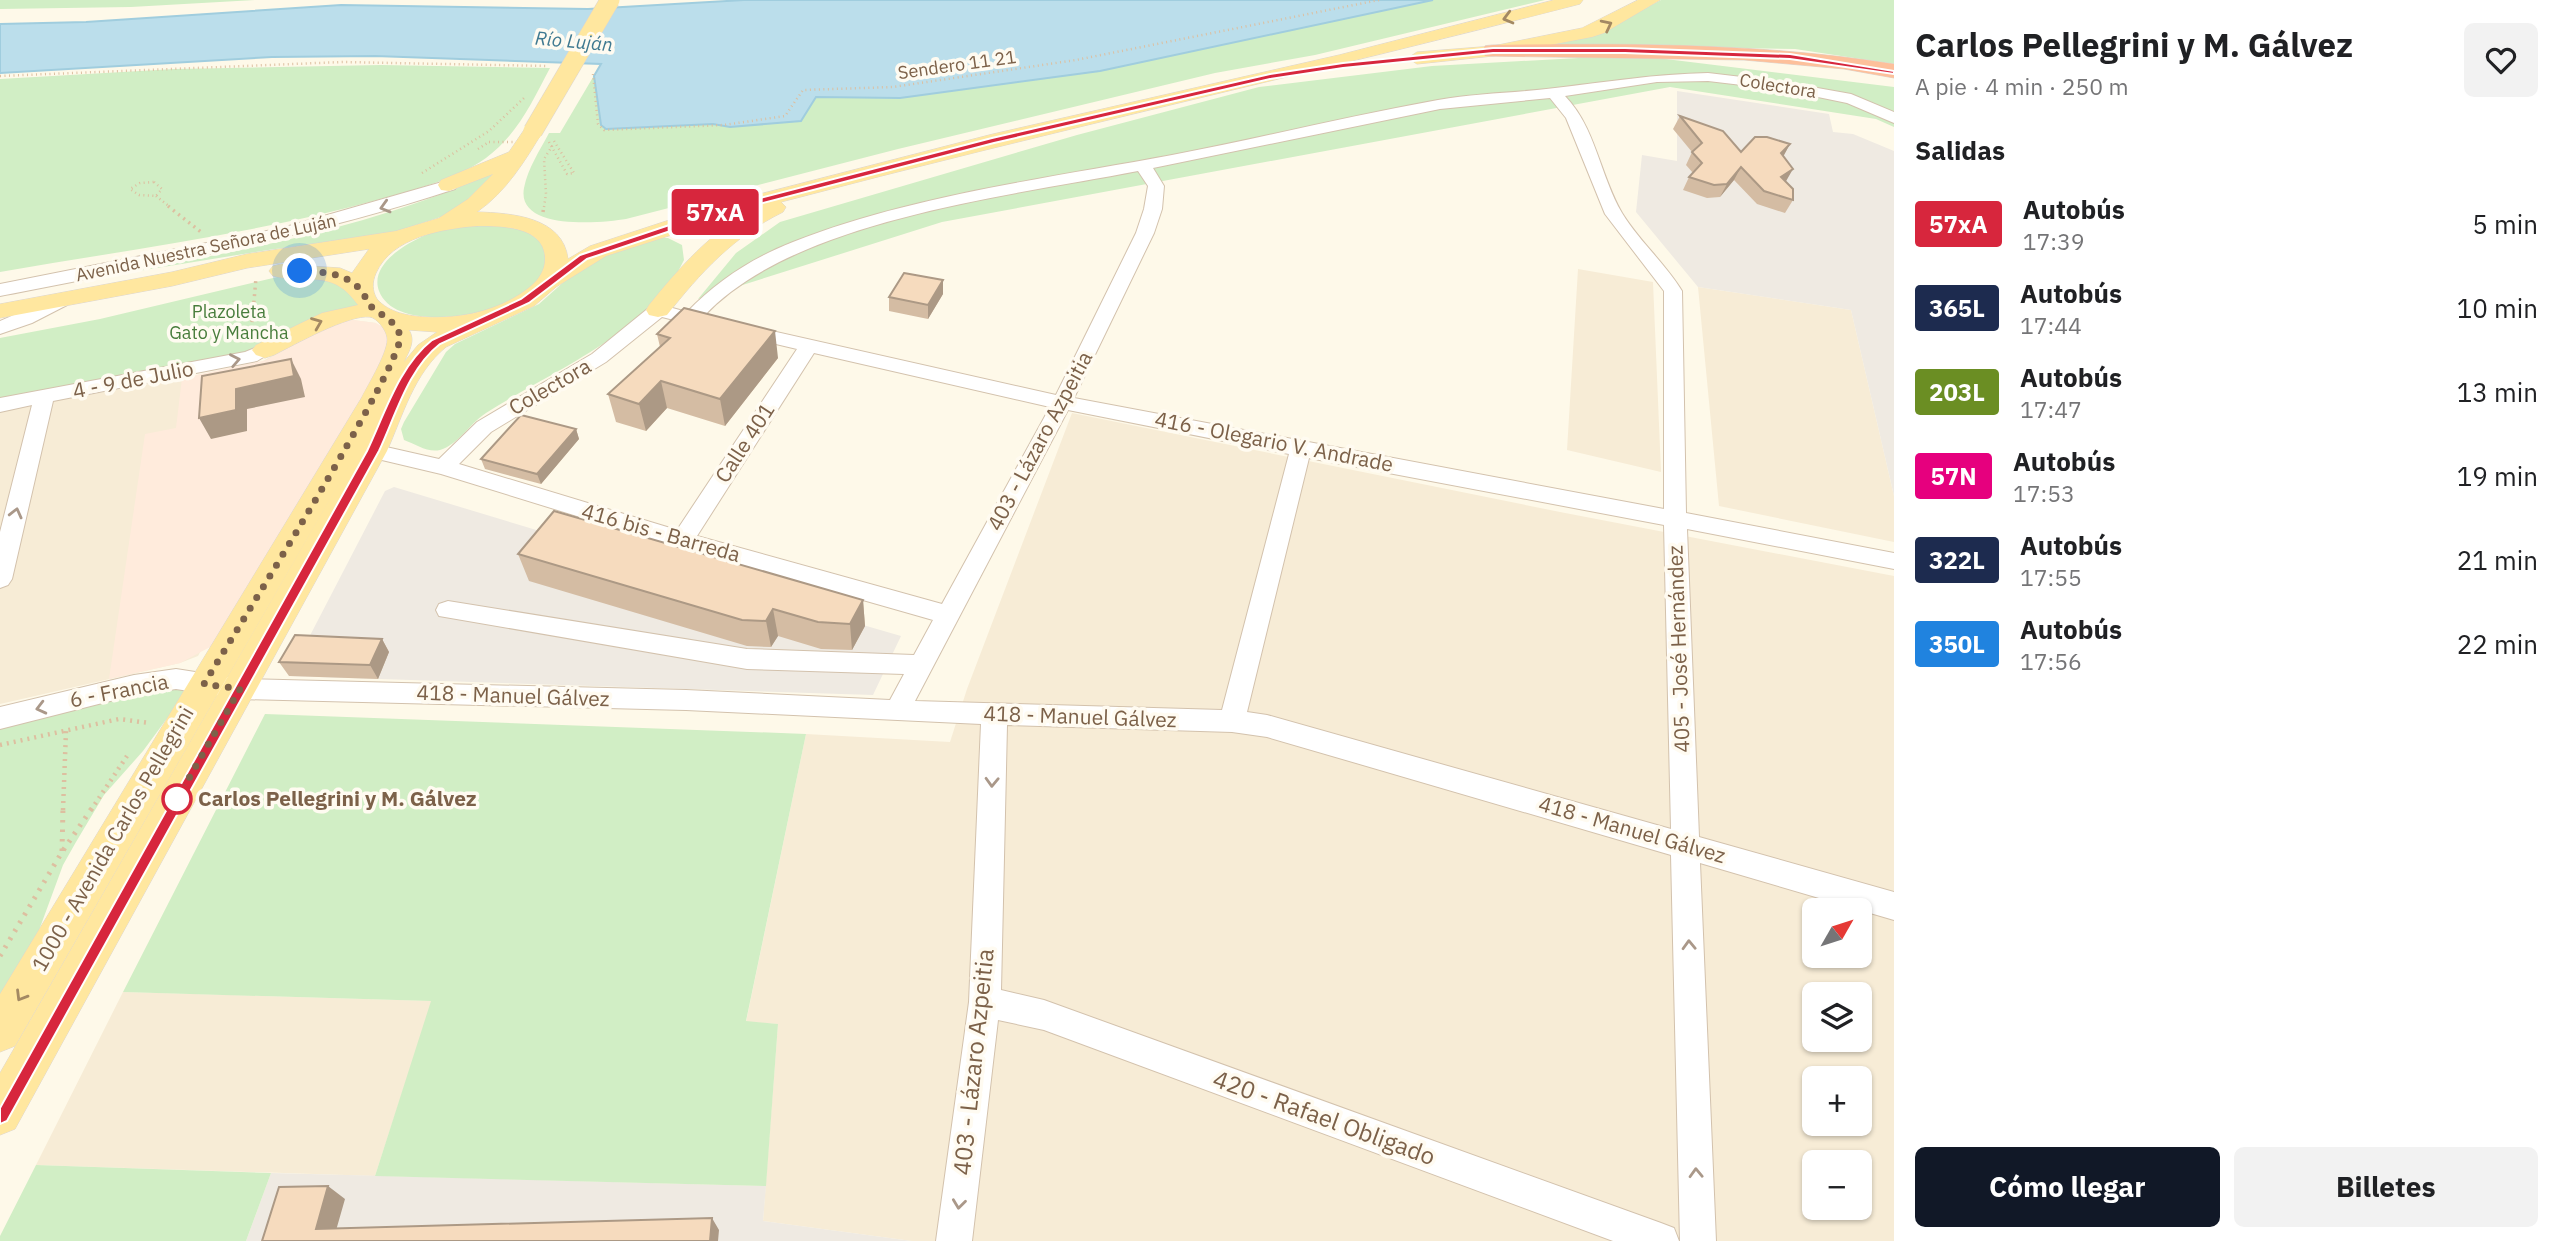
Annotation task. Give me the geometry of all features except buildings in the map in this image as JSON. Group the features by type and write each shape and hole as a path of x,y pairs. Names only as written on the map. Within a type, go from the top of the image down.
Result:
{"highway":[{"path":"1493,51 1749,54 1831,61 1894,71"}],"main road":[{"path":"375,305 364,272 369,263 387,247 406,237 466,212 484,199 516,160 548,137 610,0"},
{"path":"257,353 331,317 375,305 429,325 461,323 492,316 525,301 584,257 718,212 992,140 1454,32 1574,0"},
{"path":"1270,76 1375,62 1493,51 1598,29 1651,0"},
{"path":"449,185 516,160"},
{"path":"516,160 511,182 513,206 556,248 557,265 548,282"},
{"path":"658,310 685,275 753,218 801,197 872,172"},
{"path":"441,224 477,219 587,236 718,212"},
{"path":"658,231 677,237 688,246 689,257 685,275"},
{"name":"Avenida Nuestra Señora de Luján","path":"0,311 172,279 247,261 406,237"},
{"name":"Avenida Nuestra Señora de Luján","path":"172,279 257,272 326,272 340,275 375,305"},
{"path":"0,305 60,301"},
{"name":"1000 - Avenida Carlos Pellegrini","path":"0,1032 375,397 391,365 400,336 375,305"},
{"name":"1000 - Avenida Carlos Pellegrini","path":"0,1114 373,451 411,369 436,342 492,316"}],"street":[{"name":"Colectora","path":"692,318 703,303 734,278 781,255 831,236 928,207 1143,166 1440,104 1554,93 1657,78 1736,79 1856,100 1894,118"},
{"name":"405 - José Hernández","path":"1554,93 1569,109 1614,213 1642,252 1661,271 1673,291 1675,517 1698,1241"},
{"path":"1856,100 1894,105"},
{"name":"403 - Lázaro Azpeitia","path":"897,711 1063,401 1145,233 1153,209 1156,186 1143,166"},
{"name":"Avenida Nuestra Señora de Luján","path":"7,291 260,240 398,203 449,185"},
{"name":"Avenida Nuestra Señora de Luján","path":"0,328 60,301"},
{"name":"Colectora","path":"444,467 484,427 599,358 658,310"},
{"name":"416 - Olegario V. Andrade","path":"658,310 808,347 1063,401 1894,561"},
{"name":"Calle 401","path":"682,540 808,347"},
{"name":"4 - 9 de Julio","path":"0,405 257,353"},
{"path":"0,579 44,397"},
{"path":"1232,721 1301,448"},
{"name":"416 bis - Barreda","path":"373,451 444,467 682,540 949,615"},
{"path":"448,610 747,659 922,665"},
{"name":"6 - Francia","path":"0,718 134,685 176,679 240,689"},
{"name":"418 - Manuel Gálvez","path":"240,689 686,701 897,711 1232,721 1267,726 1894,906"},
{"name":"403 - Lázaro Azpeitia","path":"954,1241 985,1002 995,714"},
{"name":"420 - Rafael Obligado","path":"985,1002 1044,1015 1661,1241"}],"path":[{"name":"Sendero 11 21","path":"594,69 598,124 604,130 724,125 785,116 803,89 893,87 1063,62 1379,0"},
{"path":"0,76 257,62 432,62 558,66"},
{"path":"541,74 546,66"},
{"path":"417,176 480,139 506,119 531,91"},
{"path":"548,137 567,173 574,173"},
{"path":"535,229 545,208 544,159 548,137"},
{"path":"156,196 162,189 154,182 147,181 130,188 139,195 156,196 207,237"},
{"path":"257,272 257,353"},
{"path":"0,745 119,719 150,722 143,732"},
{"path":"62,852 66,732"},
{"path":"0,956 62,852 128,754"}],"shaded area":[{"path":"1677,91 1829,114 1833,132 1853,134 1894,151 1894,496 1851,310 1698,287 1636,212 1642,155 1677,161"},
{"path":"1578,269 1653,282 1661,472 1567,450"},
{"path":"1698,287 1851,310 1894,496 1894,542 1719,506"},
{"path":"353,320 376,323 198,656 180,663 0,704 0,411 258,364 311,333"},
{"path":"353,320 376,323 383,327 389,333 391,354 212,646 180,663 109,679 145,434 176,428 182,378 267,360 311,333 339,322"},
{"path":"1072,413 1560,512 1894,576 1894,1241 912,1241 763,1221 778,1024 746,1022 806,734 950,742 967,689"},
{"path":"394,487 901,636 873,695 289,676 385,491"},
{"path":"123,992 432,1001 375,1176 36,1165"},
{"path":"271,1173 766,1186 763,1221 912,1241 246,1241"}],"green space":[{"path":"0,0 255,0 131,7 0,9"},
{"path":"1199,0 1545,0 1315,55 1215,73 898,149 626,219 599,222 563,221 533,212 525,202 524,188 538,153 549,133 560,133 599,67 675,74"},
{"path":"1661,0 1894,0 1894,64 1795,49 1543,45 1621,21"},
{"path":"1633,55 1894,87 1894,127 1876,119 1670,87 942,222 698,299 736,253 780,222 1077,135 1259,87 1432,66"},
{"path":"381,65 550,68 523,117 507,139 474,166 447,178 377,200 284,223 0,272 0,79 175,69"},
{"path":"499,170 456,212 388,234 268,250 21,290 204,257 324,231 442,194"},
{"path":"490,224 526,231 548,247 543,279 517,299 482,312 441,317 421,316 402,312 388,304 379,291 381,268 400,249 425,235 447,228"},
{"path":"654,238 668,238 682,245 684,260 668,286 623,330 568,366 486,413 447,447 431,450 404,440 401,429 404,422 446,352 455,344 539,304 585,263"},
{"name":"Plazoleta Gato y Mancha","path":"290,274 334,279 362,307 241,355 0,400 0,338 100,319"},
{"path":"158,685 184,690 182,698 143,751 104,795 63,865 38,933 0,997 0,722"},
{"path":"265,714 806,734 746,1021 778,1024 766,1186 375,1176 431,1001 123,992"},
{"path":"36,1165 271,1173 246,1241 0,1241 0,1236"}],"water":[{"name":"Río Luján","path":"744,0 1433,0 1100,71 900,98 816,97 801,121 730,127 713,124 606,129 601,125 594,76 601,64 375,56 272,57 0,73 0,24 86,22 341,5 588,9"}],"bus line":[{"name":"57xA","path":"0,1114 373,451 411,369 436,342 525,301 584,257 633,238 718,212 992,140 1270,76 1375,62 1493,51 1625,50 1790,56 1894,71"}],"place":[{"name":"Carlos Pellegrini y M. Gálvez","path":"177,799"}],"route":[{"path":"177,799 240,689 204,684 375,397 399,346 400,336 388,317 374,309 365,300 361,290 350,281 340,275 326,272 300,271"}]}
